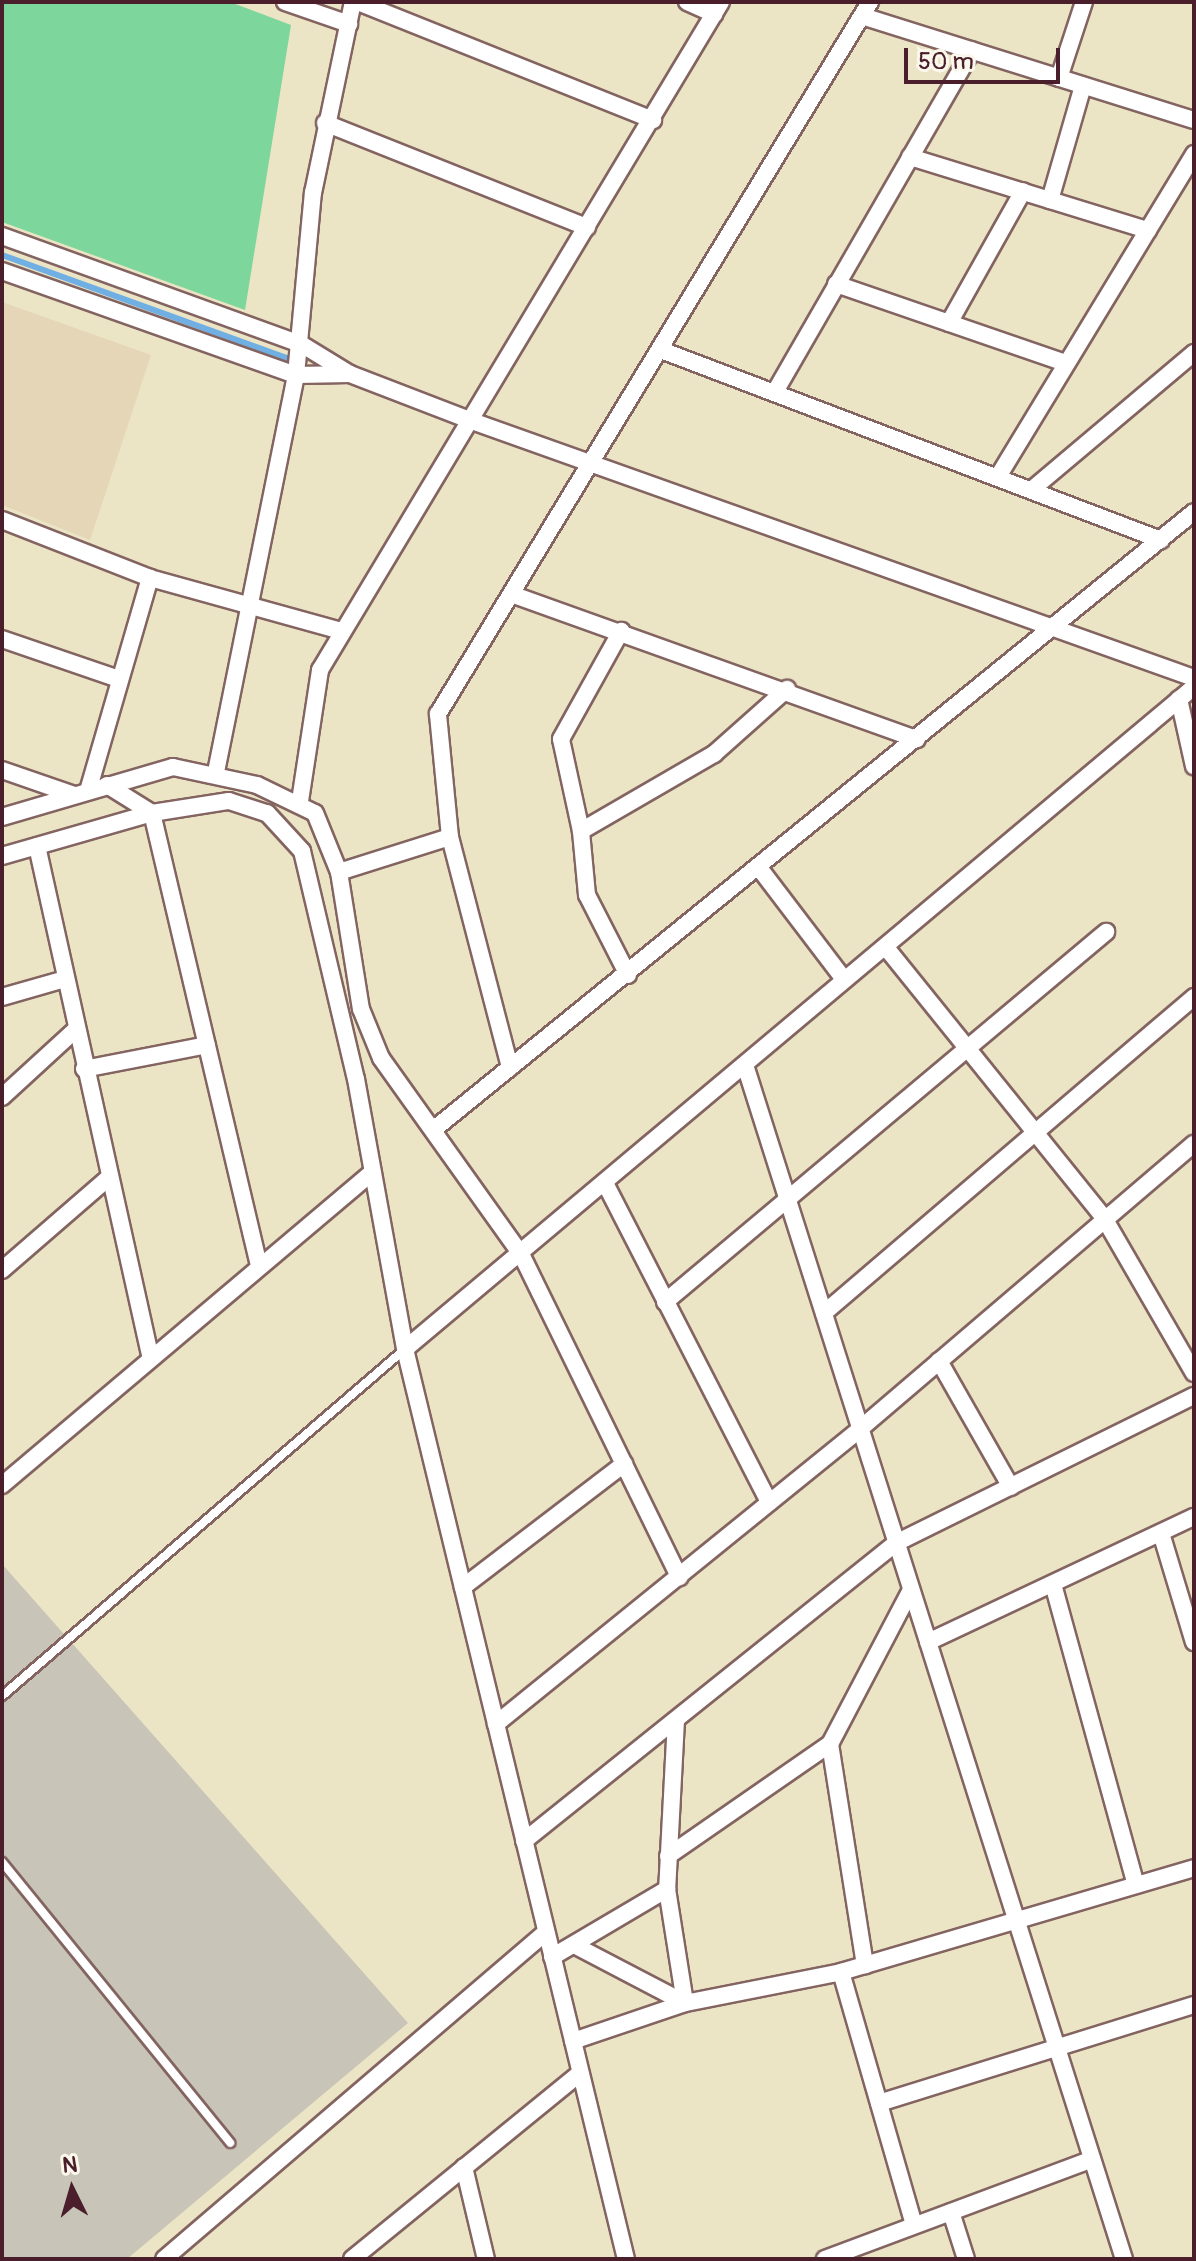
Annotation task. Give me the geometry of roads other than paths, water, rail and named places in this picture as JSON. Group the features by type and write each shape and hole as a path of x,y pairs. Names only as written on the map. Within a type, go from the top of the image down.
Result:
{"street":[{"path":"285,2 349,24"},
{"path":"216,772 253,610 296,375 325,123 356,2 653,120"},
{"path":"300,801 312,695 341,631 718,8 687,2"},
{"path":"1059,78 1084,2"},
{"path":"510,1067 450,837 438,714 594,462 866,9 972,51 1194,120"},
{"path":"776,390 972,51"},
{"path":"1050,200 1083,86"},
{"path":"325,123 587,227"},
{"path":"999,475 1194,154"},
{"path":"910,157 1148,230"},
{"path":"949,323 1023,191"},
{"path":"2,236 301,344 350,374 469,420 594,462 1048,630 1194,678"},
{"path":"2,271 296,375 350,374"},
{"path":"836,284 1066,363"},
{"path":"661,350 1036,486 1161,540"},
{"path":"1036,486 1194,353"},
{"path":"433,1130 760,869 1194,512"},
{"path":"2,520 150,578 253,610 341,631"},
{"path":"81,793 150,578"},
{"path":"511,594 787,689 917,739"},
{"path":"621,631 561,739 581,831 587,895 628,975"},
{"path":"2,639 116,678"},
{"path":"405,1349 745,1065 843,978 888,950 1194,687"},
{"path":"581,831 714,754 787,689"},
{"path":"1179,699 1194,766"},
{"path":"2,817 173,767 216,772 300,801 321,821 339,872 361,1009 381,1058 521,1254 679,1577"},
{"path":"2,770 81,793"},
{"path":"107,785 152,813 259,1266"},
{"path":"2,856 192,803 246,805 288,829 302,851 315,883 405,1349 626,2259"},
{"path":"339,872 450,837"},
{"path":"37,846 107,1179 150,1355"},
{"path":"760,869 843,978"},
{"path":"665,1302 788,1202 966,1046 1106,932"},
{"path":"888,950 1040,1133 1104,1218 1194,1373"},
{"path":"2,997 65,979"},
{"path":"824,1313 1040,1133 1194,997"},
{"path":"2,1097 75,1030"},
{"path":"84,1069 207,1045"},
{"path":"745,1065 1124,2259"},
{"path":"496,1724 860,1429 1194,1144"},
{"path":"2,1485 150,1355 373,1172"},
{"path":"2,1270 107,1179"},
{"path":"605,1183 769,1502"},
{"path":"939,1361 1011,1487"},
{"path":"524,1841 896,1543 1194,1396"},
{"path":"463,1587 624,1464"},
{"path":"928,1642 1194,1517"},
{"path":"1161,1533 1188,1602 1194,1642"},
{"path":"1053,1584 1136,1885"},
{"path":"668,1856 830,1744 911,1590"},
{"path":"676,1720 667,1889 685,2003"},
{"path":"830,1744 865,1965"},
{"path":"573,2041 685,2003 841,1972 1194,1868"},
{"path":"552,1957 667,1889"},
{"path":"173,2255 546,1932"},
{"path":"574,1945 685,2003"},
{"path":"841,1972 914,2225"},
{"path":"879,2103 1194,2005"},
{"path":"352,2259 580,2073"},
{"path":"825,2259 1092,2159"},
{"path":"464,2167 486,2259"},
{"path":"951,2212 966,2259"}],"lane":[{"path":"2,1696 405,1349"},
{"path":"2,1862 230,2143"}],"waterway":[{"path":"2,255 292,360"}]}
